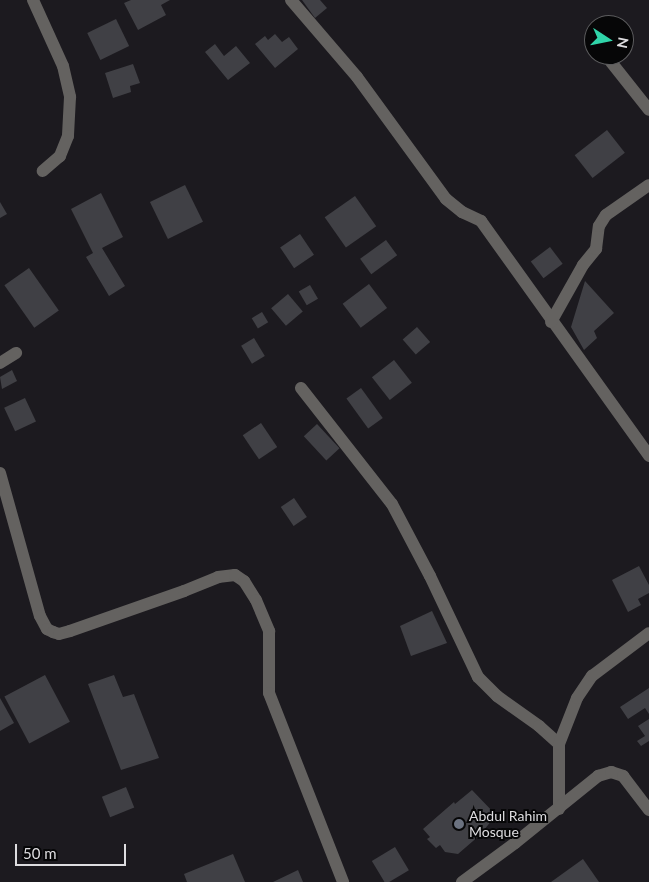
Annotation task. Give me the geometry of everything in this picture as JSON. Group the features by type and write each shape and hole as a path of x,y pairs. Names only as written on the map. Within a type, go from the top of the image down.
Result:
{"street":[{"path":"33,0 63,66 70,97 68,136 60,156 43,170"},
{"path":"291,0 357,77 446,199 462,212 480,222 501,248 551,322 649,456"},
{"path":"613,65 649,110"},
{"path":"551,322 583,265 596,249 599,226 606,215 649,184"},
{"path":"0,363 16,353"},
{"path":"301,388 392,504 430,576 478,677 497,696 539,726 559,744"},
{"path":"0,473 40,616 47,630 52,632 70,631 218,577 235,575 244,581 256,600 269,631 269,693 343,882"},
{"path":"559,809 559,744 577,698 592,676 649,633"},
{"path":"462,882 559,809 598,776 611,772 623,776 649,810"}],"building":[{"path":"131,0 170,0 161,5 166,15 138,30 124,3"},
{"path":"302,0 320,0 327,8 315,18"},
{"path":"116,19 129,46 100,60 87,33"},
{"path":"275,34 282,42 289,37 298,49 275,68 255,44 265,36 268,40"},
{"path":"215,44 224,56 236,46 250,63 228,80 205,52"},
{"path":"133,64 140,83 130,86 131,92 113,98 105,73"},
{"path":"607,130 625,153 593,178 575,155"},
{"path":"185,185 203,222 168,239 150,202"},
{"path":"101,193 123,237 102,248 125,286 109,296 86,257 93,253 71,209"},
{"path":"355,196 376,226 346,248 325,217"},
{"path":"0,202 7,214 0,218"},
{"path":"300,234 314,255 294,268 280,247"},
{"path":"386,240 397,255 371,274 360,259"},
{"path":"550,247 563,264 543,278 531,261"},
{"path":"29,268 59,311 34,328 4,285"},
{"path":"585,281 614,313 594,331 597,338 584,350 571,327"},
{"path":"369,284 387,308 361,328 343,304"},
{"path":"310,285 318,299 307,305 299,292"},
{"path":"288,294 303,312 286,326 271,308"},
{"path":"262,312 268,322 258,328 252,318"},
{"path":"417,327 430,342 416,355 403,339"},
{"path":"254,338 265,356 252,364 241,346"},
{"path":"394,360 412,383 390,400 372,377"},
{"path":"12,370 17,381 2,389 0,377"},
{"path":"361,388 383,418 368,429 346,399"},
{"path":"25,398 36,422 15,431 4,408"},
{"path":"261,423 277,447 259,459 243,435"},
{"path":"317,424 340,448 326,460 304,436"},
{"path":"294,498 307,517 294,526 281,507"},
{"path":"639,566 649,585 649,593 638,599 641,605 628,612 612,580"},
{"path":"432,611 447,643 411,656 400,626"},
{"path":"45,675 70,722 29,743 4,697"},
{"path":"114,675 123,697 134,694 159,758 121,770 88,684"},
{"path":"649,688 649,714 645,708 628,719 620,707"},
{"path":"0,698 14,723 0,731"},
{"path":"649,719 649,741 641,746 637,741 645,736 638,726"},
{"path":"126,787 134,807 110,817 102,797"},
{"name":"Abdul Rahim Mosque","path":"472,790 496,815 480,835 458,854 445,852 440,845 436,848 427,839 430,837 423,829 454,802 455,804"},
{"path":"395,847 409,870 389,882 385,882 372,861"},
{"path":"233,854 245,882 187,882 184,874"},
{"path":"583,859 599,882 551,882"},
{"path":"298,870 303,882 273,882"}],"place":[{"name":"Abdul Rahim Mosque","path":"459,824"}]}
